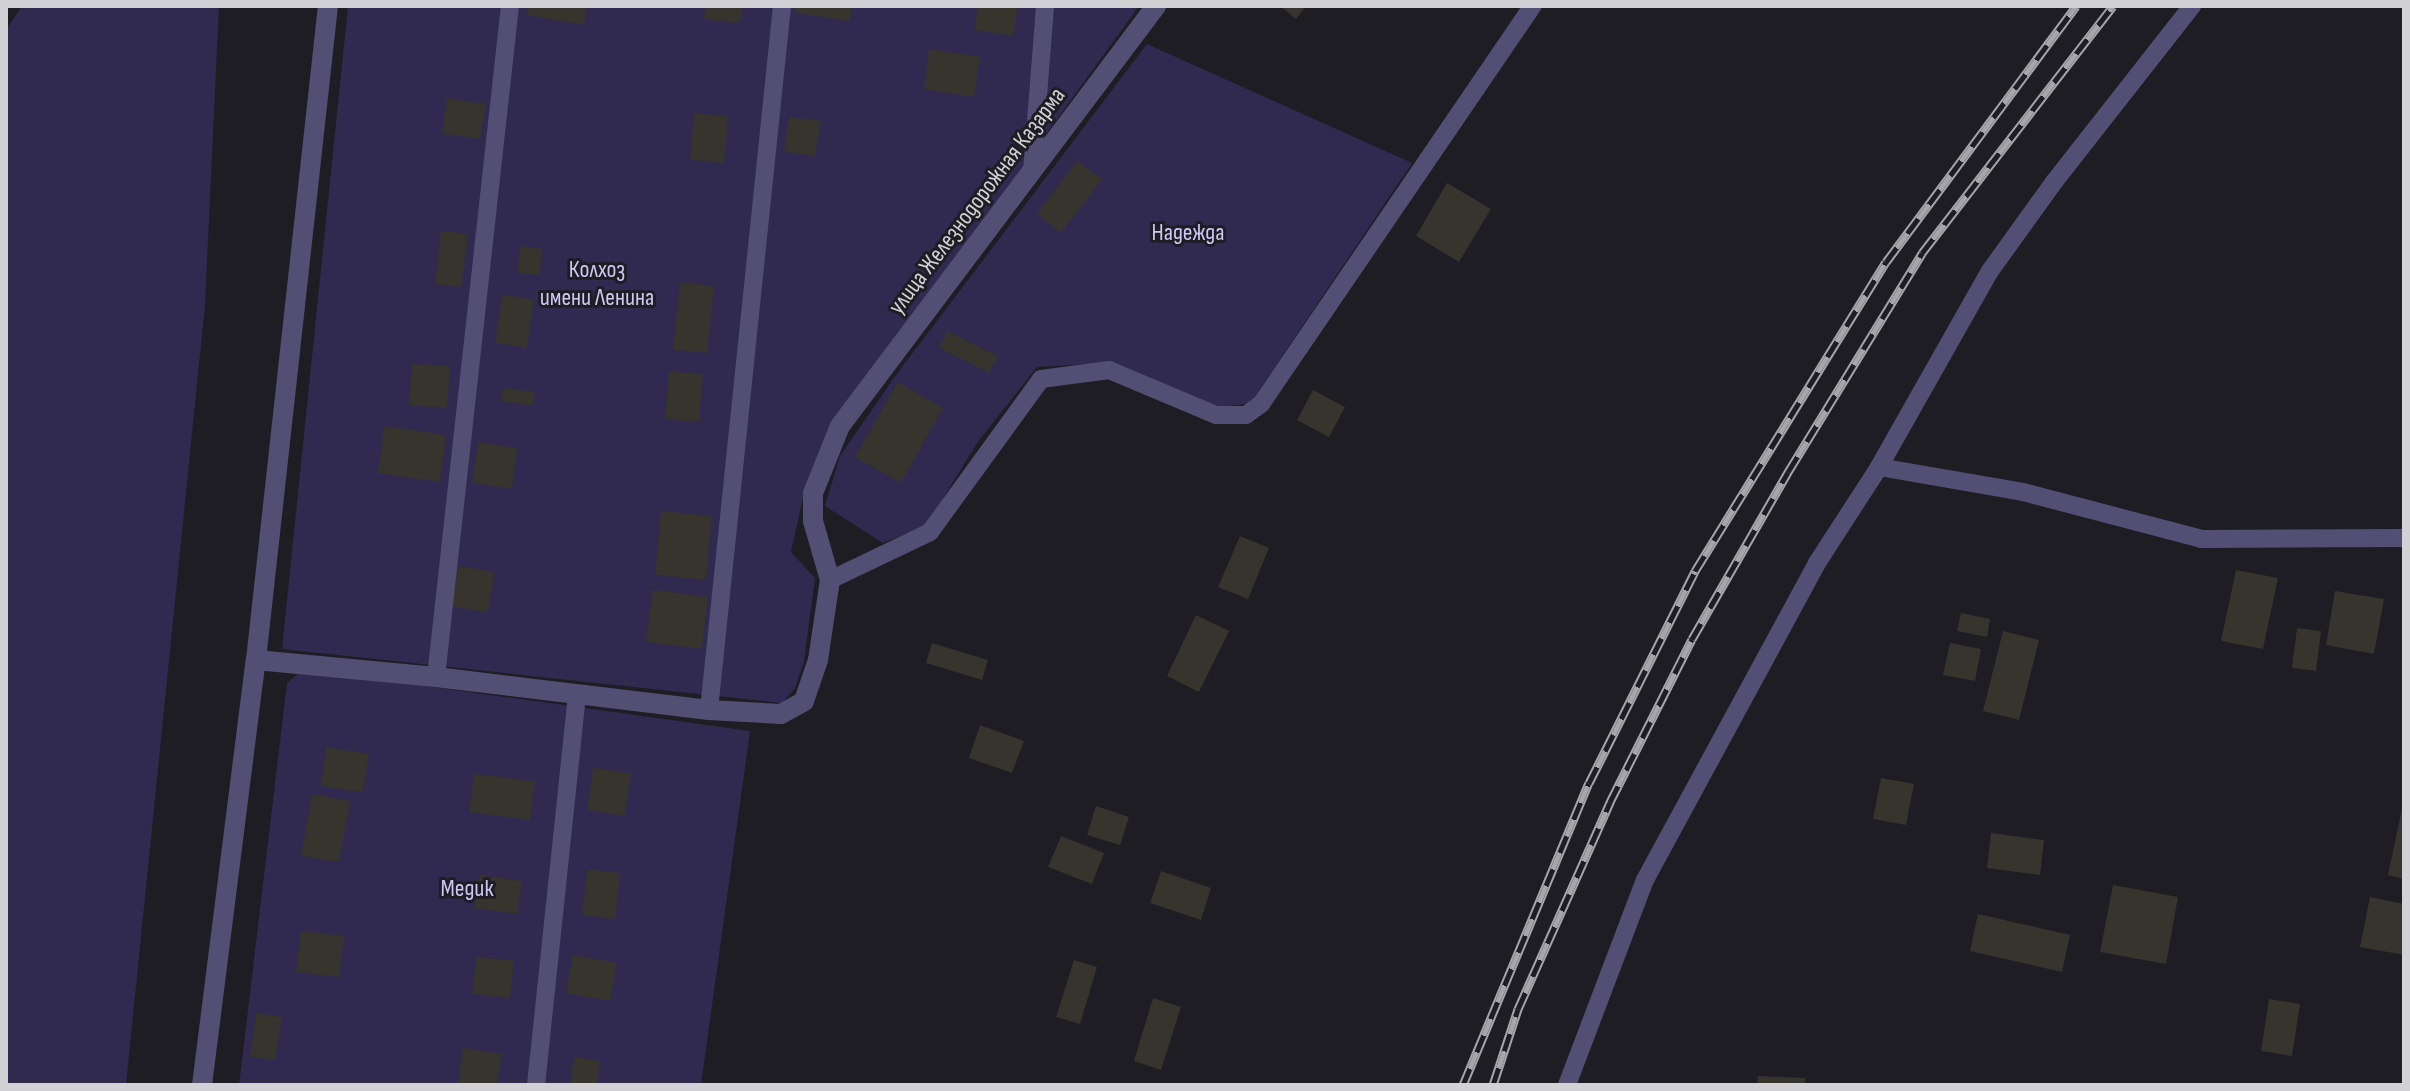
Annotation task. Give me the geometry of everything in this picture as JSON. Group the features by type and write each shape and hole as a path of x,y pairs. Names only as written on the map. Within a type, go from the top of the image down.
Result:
{"street":[{"path":"202,1085 256,660 328,6"},
{"name":"улица Железнодорожная Казарма","path":"830,580 813,521 813,493 840,426 1156,6"},
{"path":"256,660 436,677 709,710 781,714 804,701 818,660 830,580"}],"lane":[{"path":"436,677 510,6"},
{"path":"709,710 782,6"},
{"path":"1032,172 1045,6"},
{"path":"830,580 930,532 1041,379 1109,370 1216,415 1246,415 1261,404 1533,6"},
{"path":"1567,1085 1645,880 1817,563 1879,467 1990,271 2054,182 2192,6"},
{"path":"1879,467 2023,492 2202,539 2404,538"},
{"path":"536,1085 577,694"}],"green space":[{"path":"22,6 219,6 205,305 126,1085 6,1085 6,30"},
{"name":"Колхоз имени Ленина","path":"348,6 1139,6 834,427 806,484 791,552 815,578 804,661 795,688 782,703 282,649"},
{"name":"Надежда","path":"1147,44 1412,163 1250,404 1217,407 1107,363 1037,367 977,443 926,526 883,543 825,506 840,456 896,375"},
{"name":"Медик","path":"304,669 750,731 701,1085 239,1085 287,683"}],"building":[{"path":"528,6 587,6 584,25 526,15"},
{"path":"706,6 742,6 740,23 704,19"},
{"path":"796,6 852,6 850,21 795,13"},
{"path":"978,6 1018,6 1013,36 974,30"},
{"path":"1280,6 1306,6 1296,19"},
{"path":"929,49 980,57 974,97 924,89"},
{"path":"447,98 486,104 480,139 442,134"},
{"path":"694,113 728,116 724,163 690,160"},
{"path":"789,117 821,121 815,156 784,152"},
{"path":"1077,161 1102,179 1061,233 1037,214"},
{"path":"1447,183 1491,209 1459,262 1416,236"},
{"path":"441,231 468,234 461,287 435,284"},
{"path":"520,246 542,249 539,275 517,273"},
{"path":"680,282 714,286 707,353 673,350"},
{"path":"502,295 534,299 527,348 495,343"},
{"path":"947,331 998,356 989,373 939,348"},
{"path":"412,364 450,366 447,408 409,405"},
{"path":"669,371 703,374 699,422 665,419"},
{"path":"898,382 943,408 901,483 855,457"},
{"path":"503,388 535,392 533,405 500,401"},
{"path":"1313,390 1345,407 1329,437 1297,420"},
{"path":"384,426 446,435 440,482 378,473"},
{"path":"478,442 517,448 512,489 472,483"},
{"path":"661,511 712,516 706,580 655,575"},
{"path":"1240,536 1269,548 1248,599 1218,587"},
{"path":"458,566 494,572 488,612 452,607"},
{"path":"2236,570 2278,578 2263,649 2221,641"},
{"path":"653,590 708,597 702,649 646,642"},
{"path":"2335,591 2384,599 2374,654 2326,645"},
{"path":"1961,613 1990,619 1987,637 1957,631"},
{"path":"1196,615 1229,631 1199,692 1167,676"},
{"path":"2297,628 2321,631 2316,671 2292,668"},
{"path":"2003,631 2039,640 2019,720 1983,711"},
{"path":"932,643 988,660 982,680 926,663"},
{"path":"1950,643 1981,649 1975,681 1943,675"},
{"path":"980,725 1024,741 1012,773 969,758"},
{"path":"326,747 369,754 363,792 321,786"},
{"path":"593,768 631,773 625,816 587,810"},
{"path":"474,774 535,781 530,820 469,812"},
{"path":"1881,778 1914,784 1906,825 1873,819"},
{"path":"312,794 350,801 339,862 301,856"},
{"path":"2404,804 2404,879 2388,875"},
{"path":"1096,806 1129,817 1120,845 1087,835"},
{"path":"1991,833 2044,840 2040,875 1987,868"},
{"path":"1061,836 1104,853 1092,884 1048,867"},
{"path":"587,869 620,873 615,919 582,915"},
{"path":"1161,871 1211,888 1201,920 1150,903"},
{"path":"479,875 522,881 517,914 474,908"},
{"path":"2113,885 2178,897 2166,964 2100,952"},
{"path":"2370,897 2404,904 2404,955 2360,947"},
{"path":"1978,914 2070,935 2062,972 1970,951"},
{"path":"301,931 344,936 339,977 296,972"},
{"path":"573,955 617,963 610,1001 566,993"},
{"path":"476,957 514,961 510,998 472,994"},
{"path":"1074,960 1097,967 1080,1024 1056,1017"},
{"path":"1153,998 1181,1007 1161,1070 1134,1061"},
{"path":"2269,999 2300,1004 2292,1056 2261,1051"},
{"path":"256,1013 282,1017 275,1060 250,1057"},
{"path":"463,1048 502,1054 497,1085 458,1083"},
{"path":"574,1057 600,1061 597,1085 570,1085"},
{"path":"1758,1076 1805,1078 1805,1085 1757,1085"}],"railway":[{"path":"1463,1085 1589,783 1695,571 1886,262 2076,6"},
{"path":"1493,1085 1518,1009 1610,802 1692,639 1788,472 1922,253 2113,6"}]}
